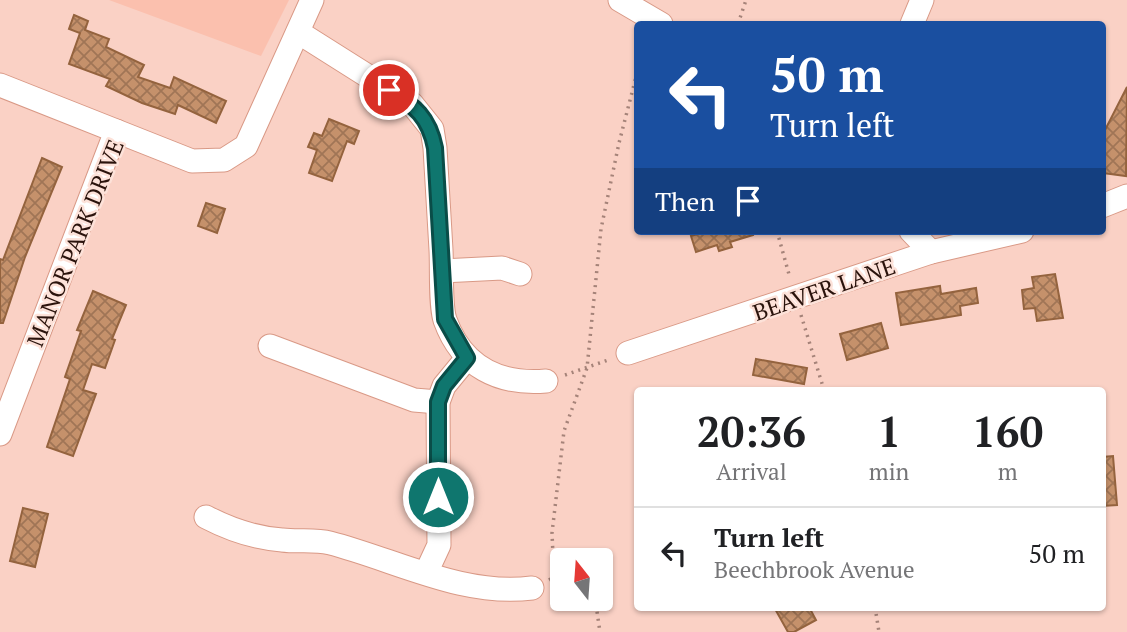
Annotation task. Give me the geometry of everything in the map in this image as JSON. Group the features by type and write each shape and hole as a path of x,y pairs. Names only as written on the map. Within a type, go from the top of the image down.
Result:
{"street":[{"name":"MANOR PARK DRIVE","path":"0,434 7,395 116,131 192,161 224,160 246,146 312,0"},
{"path":"620,0 656,21"},
{"path":"913,21 922,0"},
{"path":"298,32 412,104 432,129 445,319 467,358 490,373 506,379 546,381"},
{"path":"0,85 116,131"},
{"path":"1106,204 1127,196"},
{"path":"915,235 931,252"},
{"name":"BEAVER LANE","path":"628,353 931,252 1005,235"},
{"path":"442,271 502,268 520,274"},
{"path":"270,346 414,400 438,402"},
{"path":"426,573 439,545 438,402 444,386 467,358"},
{"path":"206,517 238,533 281,540 327,542 468,586 509,591 532,588"}],"path":[{"path":"739,21 746,0"},
{"path":"553,548 552,533 564,431 587,368 601,229 634,85"},
{"path":"546,381 628,353"},
{"path":"532,588 550,579"},
{"path":"597,611 600,632"},
{"path":"876,611 879,632"}],"shaded area":[{"path":"109,0 289,0 261,56"}],"building":[{"path":"74,15 88,21 85,30 109,39 106,47 144,65 138,77 170,88 174,77 226,101 216,123 178,105 175,114 142,103 106,86 110,79 69,64 80,33 69,29"},
{"path":"1127,87 1126,176 1106,174 1106,128"},
{"path":"329,119 359,131 354,144 347,141 332,181 309,173 317,150 308,147 314,133 322,136"},
{"path":"42,158 62,167 25,257 3,323 0,323 0,259 3,260"},
{"path":"206,203 225,209 217,233 198,226"},
{"path":"753,235 730,242 732,247 719,251 717,245 696,252 691,236"},
{"path":"1055,274 1063,318 1037,321 1035,308 1024,309 1022,290 1034,288 1032,277"},
{"path":"940,286 941,294 976,288 978,303 960,306 961,315 901,325 896,293"},
{"path":"93,291 126,305 112,339 115,340 105,368 92,364 83,390 96,394 73,456 47,447 70,379 65,377 81,331 77,330"},
{"path":"881,323 888,348 847,360 840,334"},
{"path":"756,359 807,368 804,384 753,375"},
{"path":"1113,456 1117,505 1106,506 1106,457"},
{"path":"23,508 48,514 35,567 10,561"},
{"path":"776,611 811,611 816,620 794,632 788,632"}],"route":[{"path":"389,90 412,104 432,129 445,319 467,358 444,386 438,402 438,497"}]}
